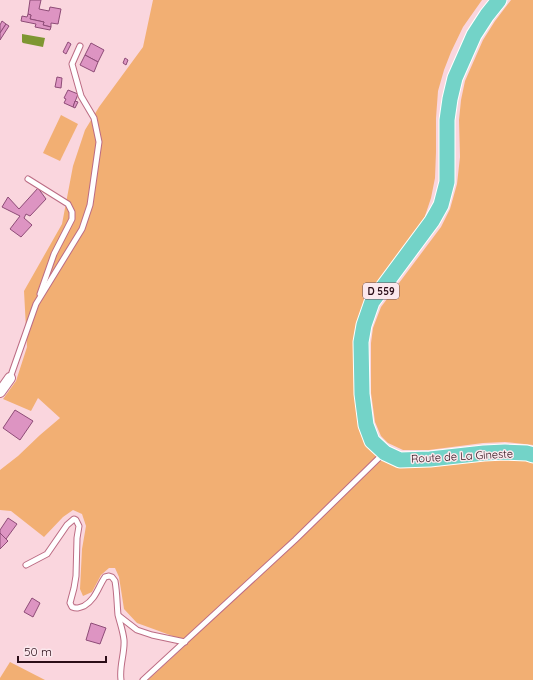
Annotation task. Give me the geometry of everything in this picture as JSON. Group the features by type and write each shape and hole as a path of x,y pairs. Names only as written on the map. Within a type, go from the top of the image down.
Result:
{"main road":[{"name":"Route de La Gineste","path":"499,0 474,35 455,78 447,120 447,182 441,205 432,222 372,302 364,325 361,342 362,394 366,425 372,441 385,453 400,460 430,459 498,452 533,455"}],"street":[{"path":"0,392 10,378"}],"lane":[{"path":"36,304 82,229 90,205 99,142 94,118 80,96 72,64 80,46"},
{"path":"10,378 54,254 72,219 72,212 68,204 28,180"},
{"path":"143,680 295,540 385,453"},
{"path":"26,565 47,554 67,525 74,519 76,520 79,526 77,538 76,576 70,603 72,607 76,609 80,608 89,603 95,596 106,577 112,577 115,581 119,616 124,640 120,673 121,680"},
{"path":"119,616 138,630 152,635 185,642"}],"shaded area":[{"path":"153,0 482,0 463,27 451,52 438,91 435,178 431,198 424,219 366,299 366,445 378,457 514,460 533,462 533,680 148,680 189,642 137,623 124,609 119,577 115,568 109,568 101,575 92,592 83,596 80,589 82,549 86,526 82,514 73,510 63,517 44,537 11,511 0,510 0,470 18,456 60,418 38,398 31,411 3,399 16,381 27,347 24,291 62,224 73,166 85,130 99,107 143,47"},
{"path":"511,0 533,0 533,445 505,442 483,443 429,450 403,450 388,443 381,436 375,422 371,393 371,343 373,328 381,307 441,227 450,209 457,184 460,157 459,120 465,81 483,40"},
{"path":"22,34 45,38 43,47 23,43"},
{"path":"61,115 78,124 60,161 43,153"},
{"path":"10,662 45,680 0,680"}],"building":[{"path":"30,0 41,0 39,9 49,11 50,7 61,9 58,24 51,23 51,27 43,25 44,22 30,19 31,15 28,14"},
{"path":"28,14 31,15 30,19 44,22 43,25 51,27 50,30 35,27 36,24 21,21 22,16 27,17"},
{"path":"2,21 6,24 0,33 0,25"},
{"path":"6,24 9,26 0,40 0,33"},
{"path":"68,42 71,44 66,54 63,52"},
{"path":"91,43 104,50 98,62 85,55"},
{"path":"85,55 98,62 94,72 80,65"},
{"path":"125,58 128,60 126,65 123,63"},
{"path":"57,77 62,78 61,88 55,87"},
{"path":"68,90 78,94 73,107 64,103 66,99 64,98"},
{"path":"75,101 78,102 75,108 73,107"},
{"path":"38,188 46,199 30,216 26,214 24,218 32,225 21,237 10,229 20,216 2,207 8,197 19,209"},
{"path":"15,410 33,421 20,440 3,428"},
{"path":"8,518 17,524 6,539 0,533 0,530"},
{"path":"0,533 8,541 0,549"},
{"path":"32,598 40,603 33,617 24,612"},
{"path":"91,623 106,628 100,644 86,640"}]}
